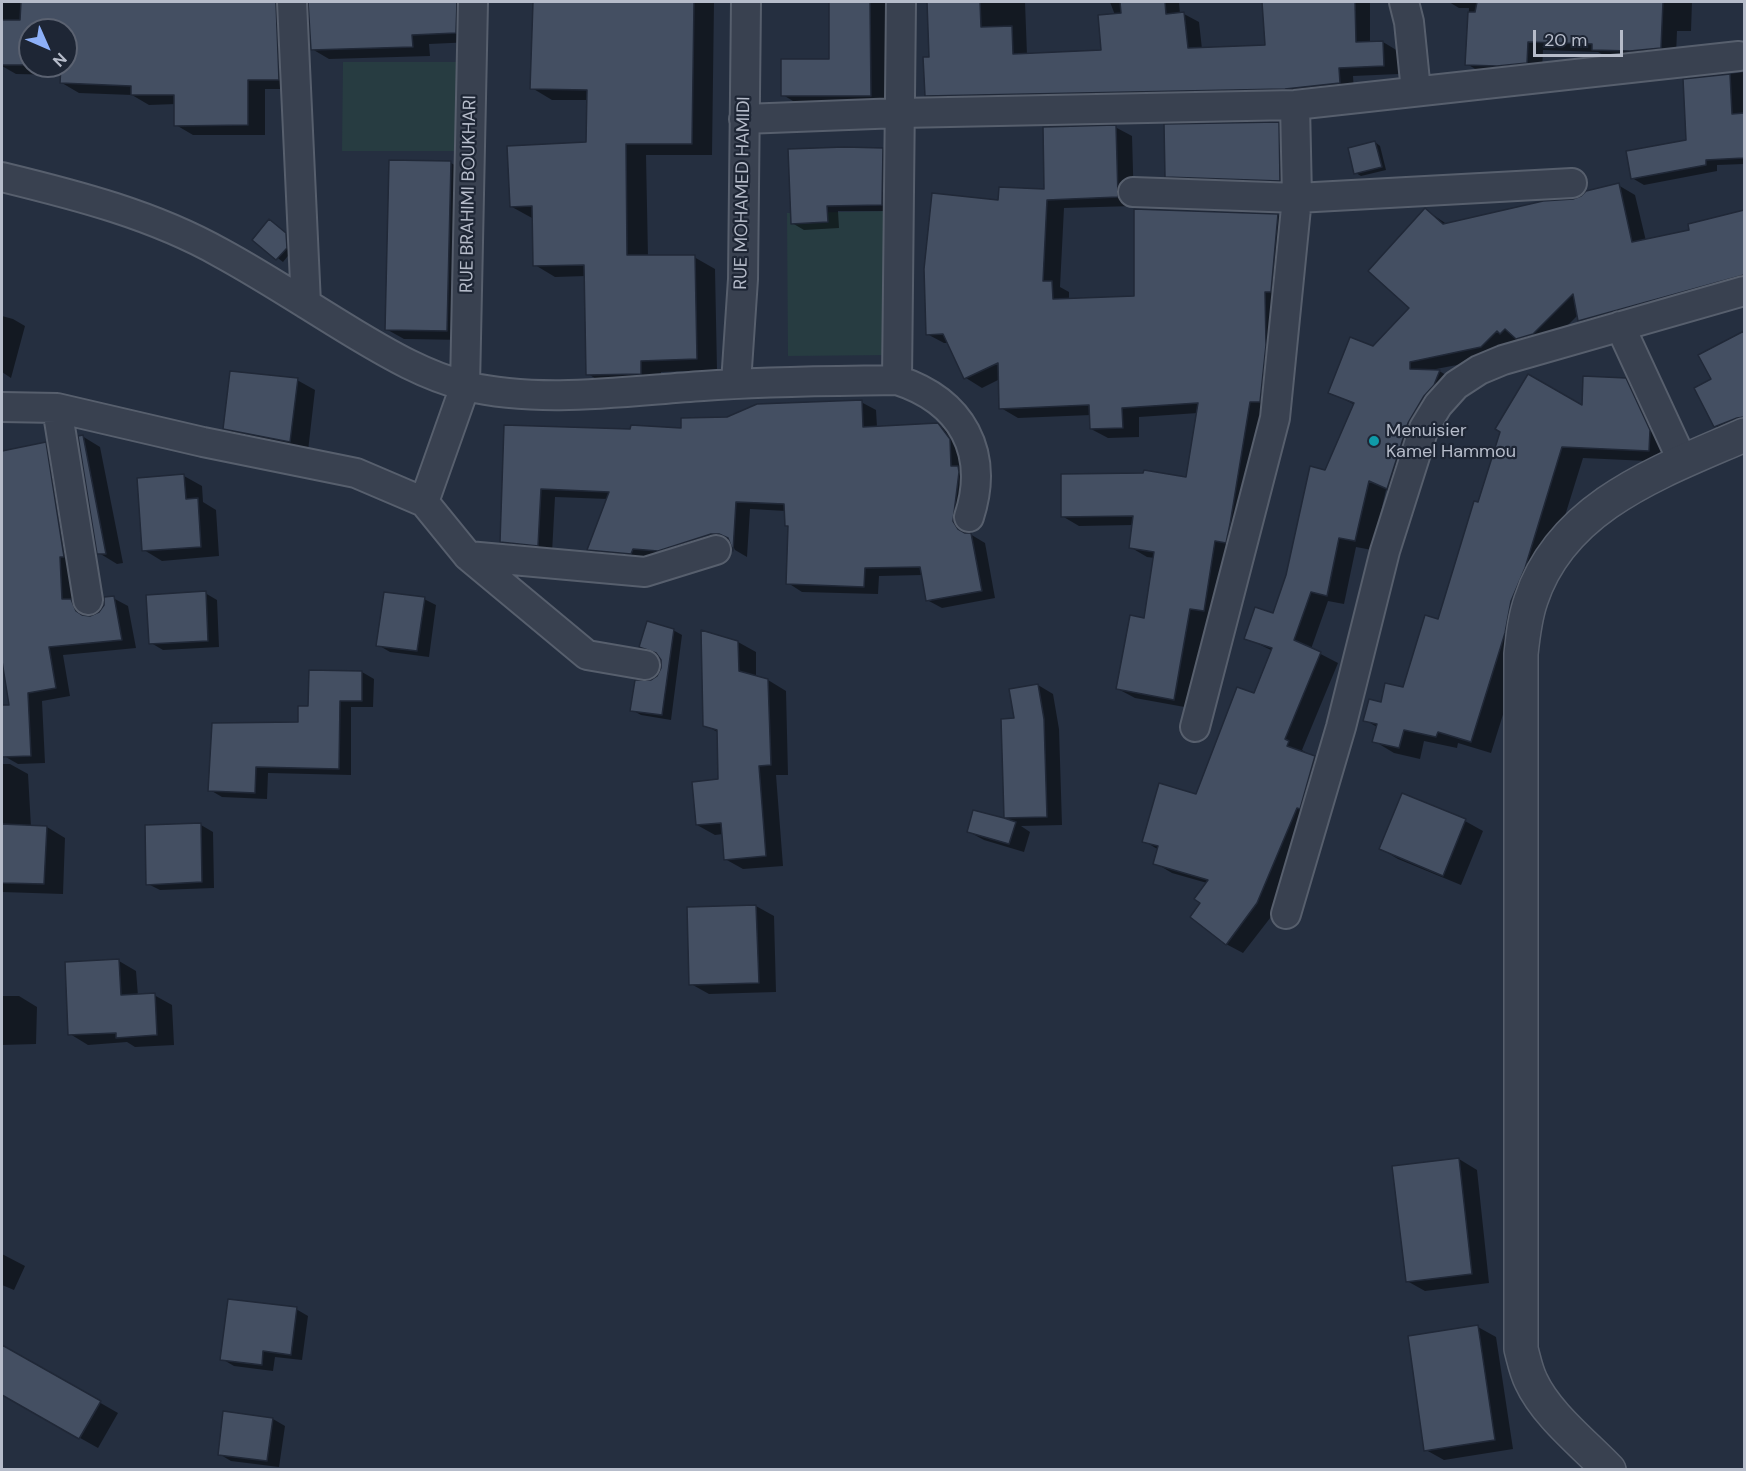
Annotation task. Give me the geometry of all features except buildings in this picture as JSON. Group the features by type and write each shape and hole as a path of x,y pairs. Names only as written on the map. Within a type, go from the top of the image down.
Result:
{"street":[{"path":"292,2 306,304"},
{"name":"RUE BRAHIMI BOUKHARI","path":"424,502 465,386 473,2"},
{"name":"RUE MOHAMED HAMIDI","path":"736,383 743,279 746,2"},
{"path":"897,380 901,2"},
{"path":"1404,2 1409,22 1416,91"},
{"path":"744,119 900,113 1295,105 1739,56"},
{"path":"1195,727 1275,418 1297,198 1295,105"},
{"path":"2,177 80,197 174,230 219,251 398,360 431,375 465,386 502,393 538,395 736,383 897,380 916,386 948,408 960,423 969,440 975,459 977,479 975,499 969,517"},
{"path":"1133,192 1297,198 1572,183"},
{"path":"1286,914 1341,727 1385,551 1424,428 1438,405 1456,385 1479,370 1503,360 1744,291"},
{"path":"1620,326 1683,462"},
{"path":"2,407 57,408 203,442 356,473 424,502 468,556 587,655 645,665"},
{"path":"57,408 88,600"},
{"path":"1608,1470 1538,1394 1530,1380 1521,1349 1521,654 1524,626 1541,574 1562,543 1594,511 1617,496 1683,462 1744,435"},
{"path":"468,556 645,572 716,550"}],"green space":[{"path":"343,62 459,62 459,151 342,151"},
{"path":"893,211 894,355 788,356 787,213"}],"place":[{"name":"Menuisier Kamel Hammou","path":"1374,441"}]}
